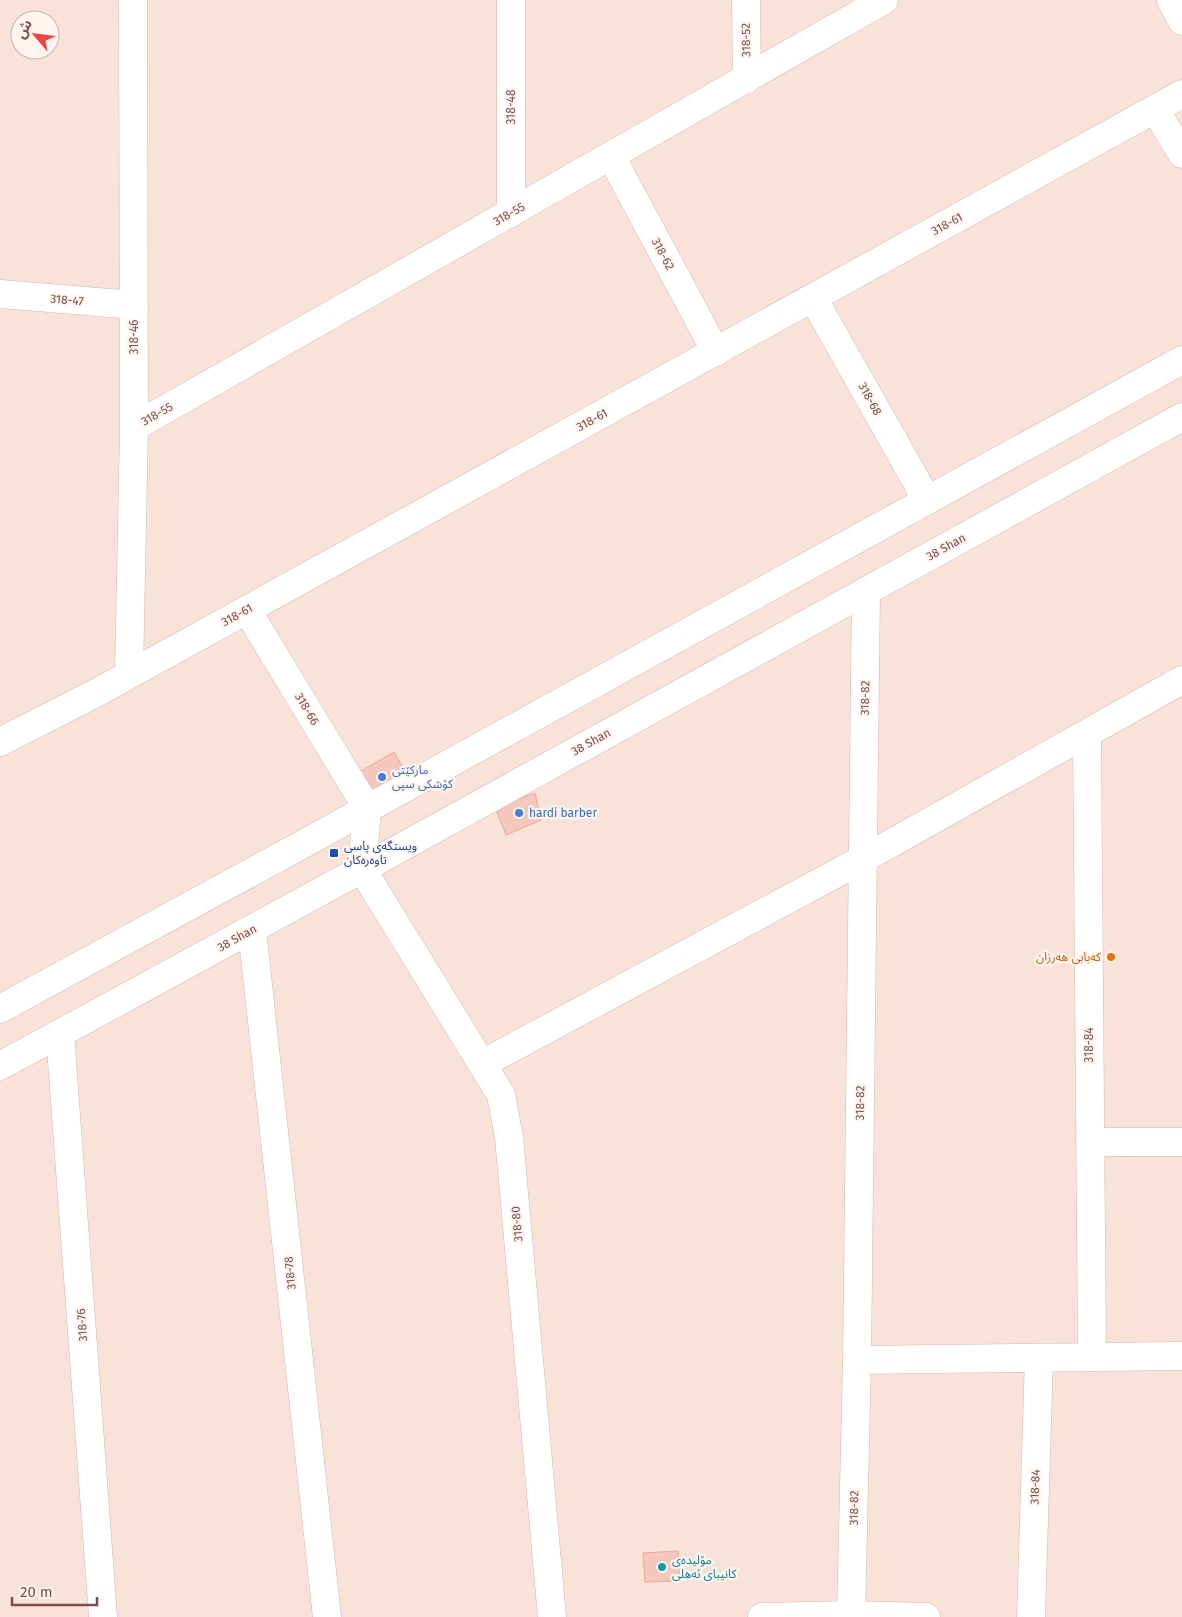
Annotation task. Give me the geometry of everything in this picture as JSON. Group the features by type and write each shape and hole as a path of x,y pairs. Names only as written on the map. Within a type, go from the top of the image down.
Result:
{"street":[{"name":"318-46","path":"129,674 134,427 133,0"},
{"name":"318-48","path":"511,0 511,213"},
{"name":"318-52","path":"746,0 747,80"},
{"name":"318-55","path":"134,427 747,80 884,0"},
{"path":"1171,0 1182,21"},
{"name":"318-61","path":"0,742 247,610 1182,94"},
{"path":"1155,109 1182,154"},
{"name":"318-62","path":"611,156 716,352"},
{"name":"318-47","path":"0,294 134,305"},
{"name":"318-68","path":"813,298 927,500"},
{"path":"0,1008 368,808 1182,360"},
{"name":"38 Shan","path":"0,1066 362,870 1182,417"},
{"name":"318-82","path":"851,1615 857,1360 866,591"},
{"name":"318-66","path":"247,610 368,808"},
{"path":"482,1064 863,859 1182,680"},
{"name":"318-84","path":"1087,734 1092,1357"},
{"path":"362,870 368,808"},
{"name":"318-80","path":"362,870 502,1096 509,1137 552,1617"},
{"name":"318-78","path":"252,930 327,1617"},
{"name":"318-76","path":"60,1034 103,1617"},
{"path":"1090,1142 1182,1142"},
{"path":"857,1360 1182,1356"},
{"name":"318-84","path":"1031,1617 1039,1358"},
{"path":"762,1617 851,1615 926,1617"}],"shaded area":[{"path":"0,0 1182,0 1182,1617 0,1617"}],"building":[{"name":"مارکێتی کۆشکی سپی","path":"394,752 410,779 369,802 354,775"},
{"name":"hardi barber","path":"535,793 541,820 506,835 495,807"},
{"name":"مۆلیدەی کانیبای ئەهلی","path":"678,1551 680,1581 645,1582 643,1553"}],"place":[{"name":"مارکێتی کۆشکی سپی","path":"382,777"},
{"name":"hardi barber","path":"519,813"},
{"name":"ویستگەی پاسی تاوەرەکان","path":"334,853"},
{"name":"کەبابی هەرزان","path":"1111,957"},
{"name":"مۆلیدەی کانیبای ئەهلی","path":"662,1567"}]}
